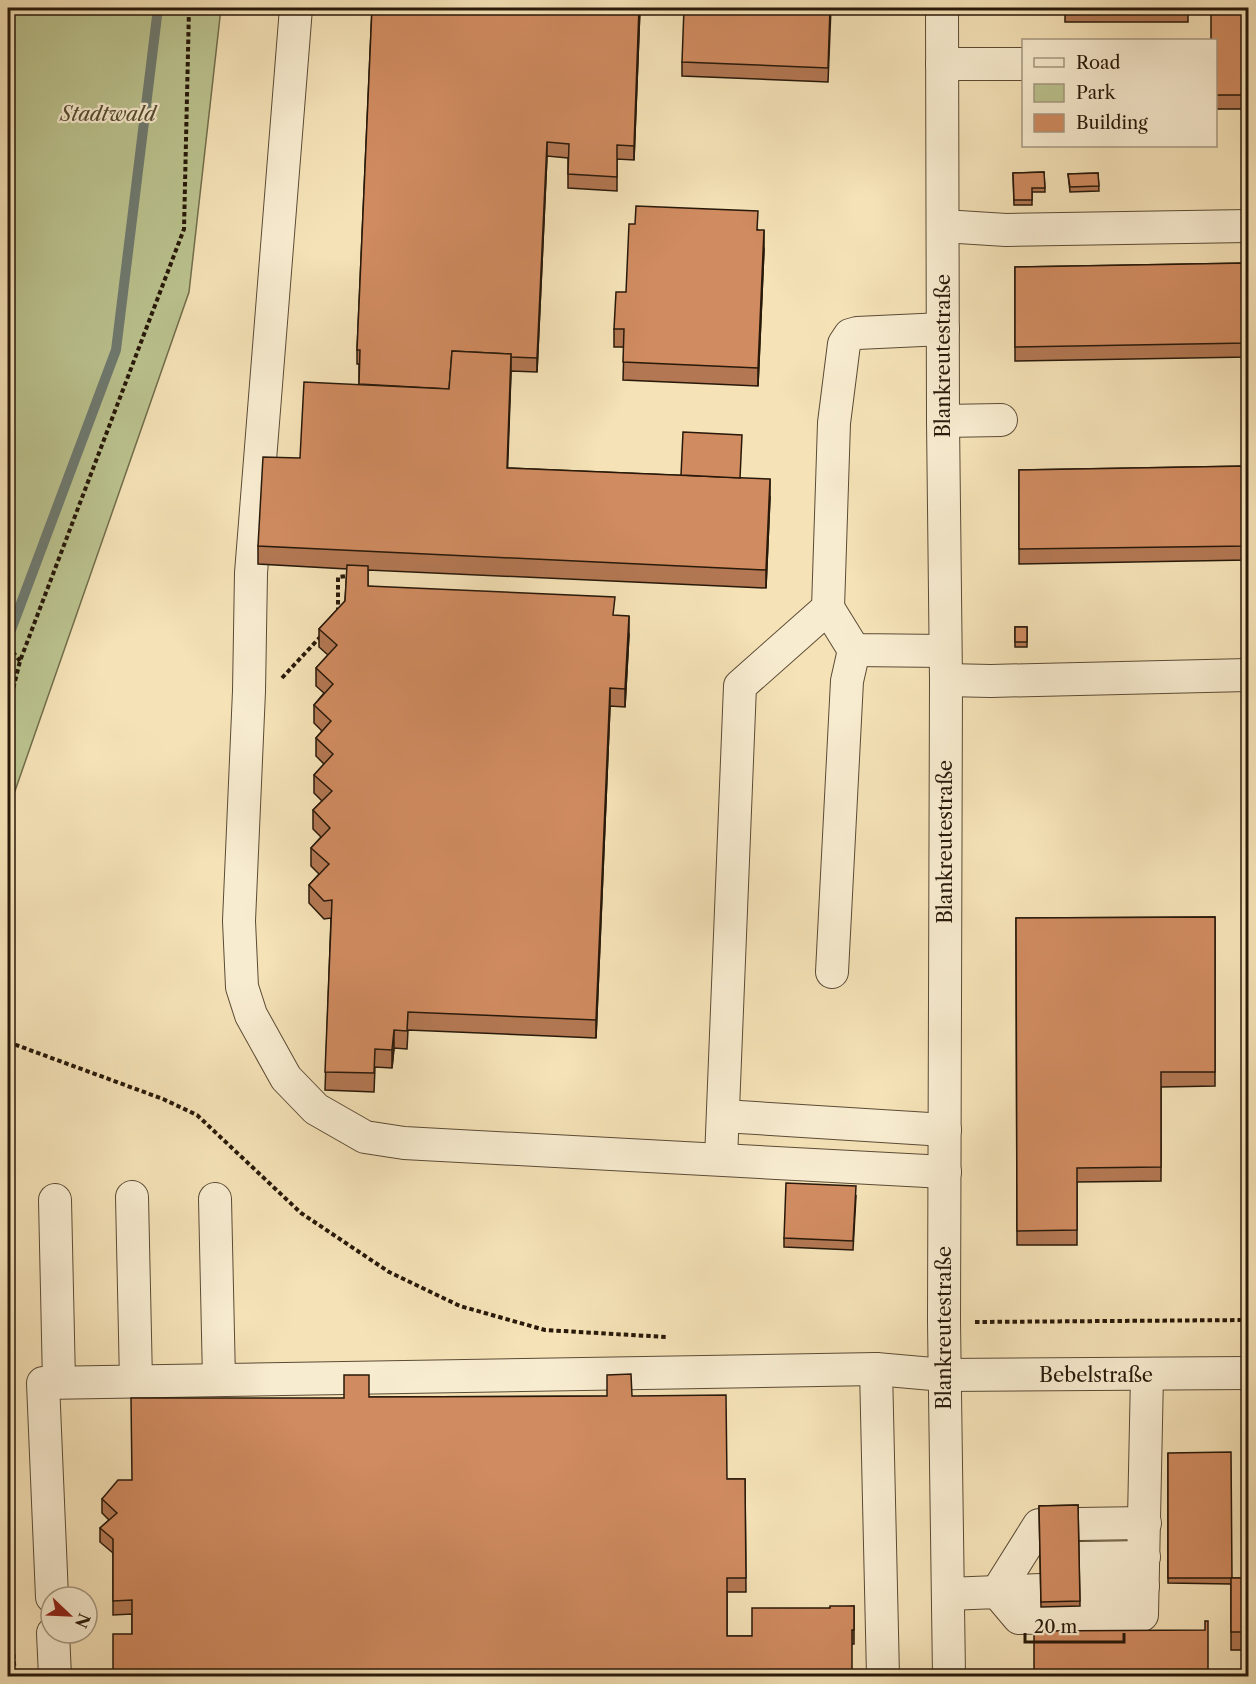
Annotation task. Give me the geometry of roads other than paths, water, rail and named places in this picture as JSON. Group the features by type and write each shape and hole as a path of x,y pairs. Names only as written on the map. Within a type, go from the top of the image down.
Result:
{"street":[{"path":"296,8 251,573 259,692 239,921 242,987 251,1015 286,1078 316,1109 365,1137 404,1143 945,1172"},
{"name":"Blankreutestraße","path":"942,8 946,666 944,1375 949,1677"},
{"path":"942,64 1022,64"},
{"path":"943,226 1006,230 1248,226"},
{"path":"832,972 847,681 854,650 828,608 834,423 844,344 850,335 857,333 943,329"},
{"path":"943,422 1001,420"},
{"path":"722,1159 740,686 828,608"},
{"path":"854,650 891,650 1010,681 1248,675"},
{"path":"723,1116 945,1130"},
{"path":"132,1197 136,1381"},
{"path":"216,1199 219,1379"},
{"path":"51,1585 43,1383 59,1382 55,1200"},
{"path":"876,1369 883,1677"},
{"name":"Bebelstraße","path":"59,1382 876,1369 944,1375 1248,1373"},
{"path":"997,1592 1019,1618 1142,1615 1148,1375"},
{"path":"1078,1524 1144,1523"},
{"path":"997,1592 1039,1525"},
{"path":"997,1592 1040,1559"},
{"path":"1079,1573 1143,1572"},
{"path":"948,1594 1041,1590"},
{"path":"54,1645 55,1677"}],"waterway":[{"path":"8,638 116,350 158,8"}],"park label":[{"name":"Stadtwald","path":"108,114"}]}
